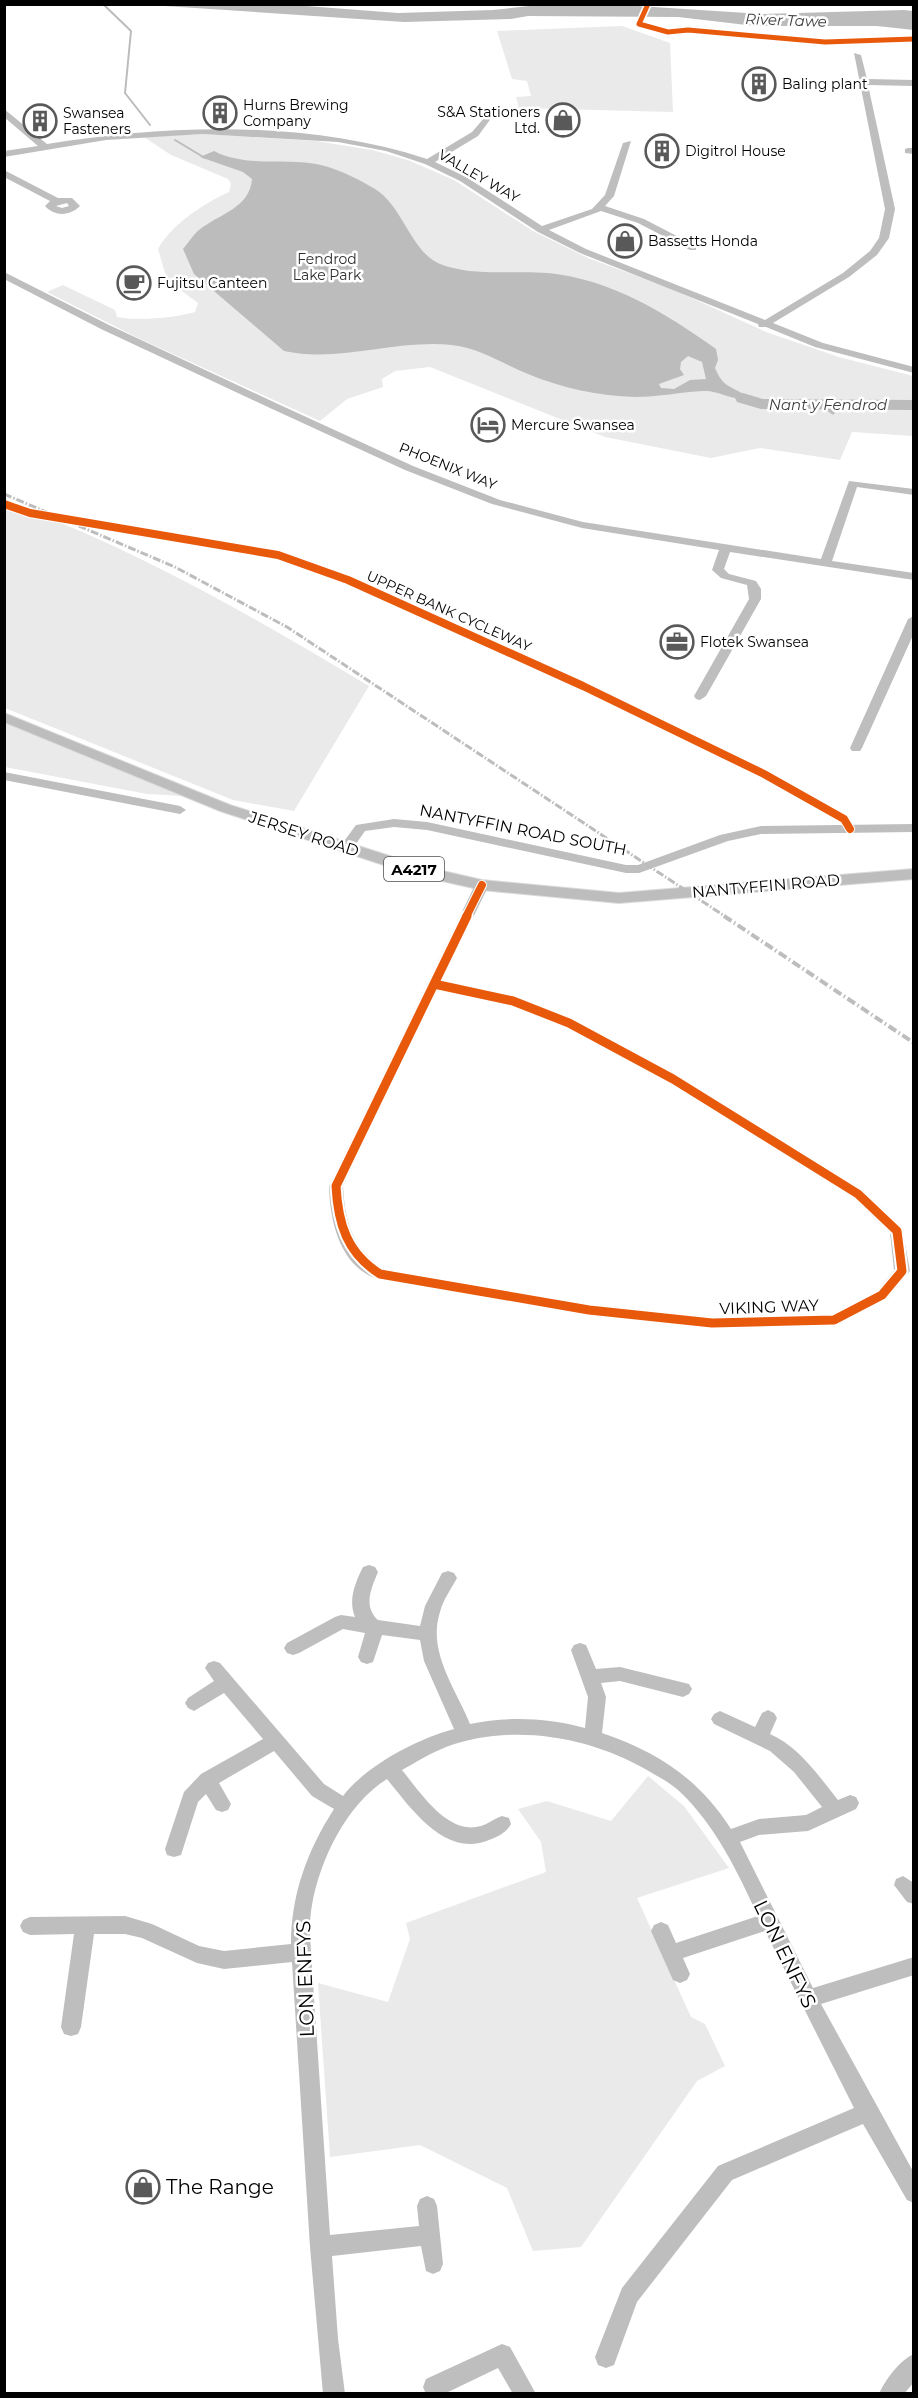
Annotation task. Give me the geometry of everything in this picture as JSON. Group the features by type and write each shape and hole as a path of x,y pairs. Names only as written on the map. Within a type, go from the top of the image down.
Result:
{"main road":[{"name":"JERSEY ROAD","path":"4,717 225,808 417,870 482,885 619,898"},
{"name":"NANTYFFIN ROAD","path":"619,898 914,874"}],"street":[{"path":"764,325 846,275 874,253 884,238 890,209 857,55"},
{"path":"863,82 914,83"},
{"path":"4,112 43,145"},
{"path":"428,162 475,134 491,113"},
{"name":"VALLEY WAY","path":"4,154 43,145 127,135 203,131 338,139 388,149 428,162 489,195 541,230 583,251 764,325 836,351 914,370"},
{"path":"541,230 595,211 599,207 609,196 628,143"},
{"path":"4,173 56,201"},
{"path":"599,207 640,221 693,248"},
{"name":"PHOENIX WAY","path":"4,275 105,327 285,411 409,468 496,502 582,525 914,577"},
{"path":"826,562 853,483 914,492"},
{"path":"700,696 755,599 755,589 752,584 725,576 718,570 725,548"},
{"path":"856,748 914,620"},
{"path":"4,776 180,810"},
{"name":"NANTYFFIN ROAD SOUTH","path":"346,848 361,828 394,823 427,826 626,869 639,869 725,838 761,830 914,828"},
{"name":"VIKING WAY","path":"434,984 513,1001 569,1023 673,1079 858,1194 897,1231 902,1271 882,1295 834,1320 712,1323 589,1310 380,1274 364,1265 342,1230 336,1209 336,1186 482,885"},
{"path":"369,1572 360,1601 360,1610 364,1620 375,1629"},
{"path":"448,1578 430,1615 426,1634 438,1675 458,1712 465,1735"},
{"path":"293,1648 340,1622 375,1629 426,1634"},
{"path":"367,1657 375,1629"},
{"path":"580,1650 591,1677 597,1705 593,1737"},
{"path":"214,1668 318,1790 346,1807"},
{"path":"591,1677 620,1674 683,1689"},
{"path":"194,1703 226,1682"},
{"path":"759,1737 768,1718"},
{"path":"720,1719 776,1745 843,1807 808,1823 759,1827 728,1838"},
{"name":"LON ENFYS","path":"333,2394 320,2247 301,1952 302,1906 311,1874 346,1807 365,1784 424,1748 465,1735 501,1728 537,1727 593,1737 642,1756 685,1785 728,1838 866,2113 907,2168 914,2193"},
{"path":"174,1849 190,1798 207,1780 275,1741"},
{"path":"390,1769 436,1824 454,1834 491,1832 502,1824"},
{"path":"207,1780 222,1804"},
{"path":"671,1953 769,1921"},
{"path":"30,1926 125,1925 145,1930 197,1954 224,1960 301,1952"},
{"path":"71,2027 85,1926"},
{"path":"661,1931 680,1974"},
{"path":"808,1999 914,1966"},
{"path":"606,2357 629,2295 725,2173 866,2113"},
{"path":"428,2206 433,2264"},
{"path":"320,2247 430,2235"},
{"path":"434,2387 502,2355 525,2394"},
{"path":"890,2394 914,2365"}],"green space":[{"path":"622,26 670,43 673,112 519,108 516,97 531,96 527,81 512,79 497,31"},
{"name":"Fendrod Lake Park","path":"204,134 316,141 372,150 408,160 454,180 533,231 588,258 672,289 766,332 839,357 913,376 913,436 852,432 840,460 760,448 711,458 605,437 430,367 395,371 382,379 383,387 347,399 320,421 140,339 47,292 63,285 115,310 117,317 156,318 195,312 198,303 167,280 158,249 171,231 209,202 229,192 231,184 228,179 171,155 144,137"},
{"path":"4,501 99,539 191,584 369,686 294,811 233,800 5,708"},
{"path":"4,721 183,796 147,794 5,767"},
{"path":"648,1776 684,1806 729,1868 637,1898 691,2017 705,2024 725,2066 697,2081 581,2247 533,2251 507,2188 420,2145 330,2157 318,1983 388,2002 410,1939 406,1923 546,1872 541,1842 518,1809 547,1801 611,1821"}],"water":[{"name":"River Tawe","path":"280,4 398,13 493,10 539,5 607,4 762,14 904,10 913,11 914,30 877,26 755,26 678,17 528,16 511,19 404,22 150,5"},
{"path":"214,151 241,160 311,163 325,166 363,182 385,197 422,250 440,264 479,272 548,273 593,282 615,290 657,311 716,349 718,360 715,368 721,379 745,395 743,398 738,398 704,391 635,397 594,393 541,379 482,353 452,345 410,345 326,354 284,351 194,274 183,249 199,230 240,204 250,189 252,179 243,172 200,157","holes":["688,356 702,362 706,379 690,380 674,389 661,388 659,384 684,375 680,369 681,362"]}],"waterway":[{"name":"Nant y Fendrod","path":"103,4 131,31 125,93 150,125"},
{"name":"Nant y Fendrod","path":"175,140 205,158"},
{"name":"Nant y Fendrod","path":"743,398 761,404 914,405"},
{"path":"822,405 833,413"}],"railway":[{"path":"4,494 175,567 287,627 726,917"},
{"path":"724,916 914,1043"}],"cycle path":[{"path":"648,4 639,24 668,32 688,30 825,42 914,39"},
{"name":"UPPER BANK CYCLEWAY","path":"4,504 30,513 278,555 348,580 583,686 764,774 844,819 850,829"},
{"path":"434,984 513,1001 569,1023 673,1079 858,1194 897,1231 902,1271 882,1295 834,1320 712,1323 589,1310 380,1274 358,1258 345,1237 341,1225 336,1186 482,885"}],"place":[{"name":"Baling plant","path":"759,84"},
{"name":"Hurns Brewing Company","path":"220,113"},
{"name":"S&A Stationers Ltd.","path":"563,120"},
{"name":"Swansea Fasteners","path":"40,121"},
{"name":"Digitrol House","path":"662,151"},
{"name":"Bassetts Honda","path":"625,241"},
{"name":"Fujitsu Canteen","path":"134,283"},
{"name":"Mercure Swansea","path":"488,425"},
{"name":"Flotek Swansea","path":"677,642"},
{"name":"The Range","path":"143,2187"}]}
